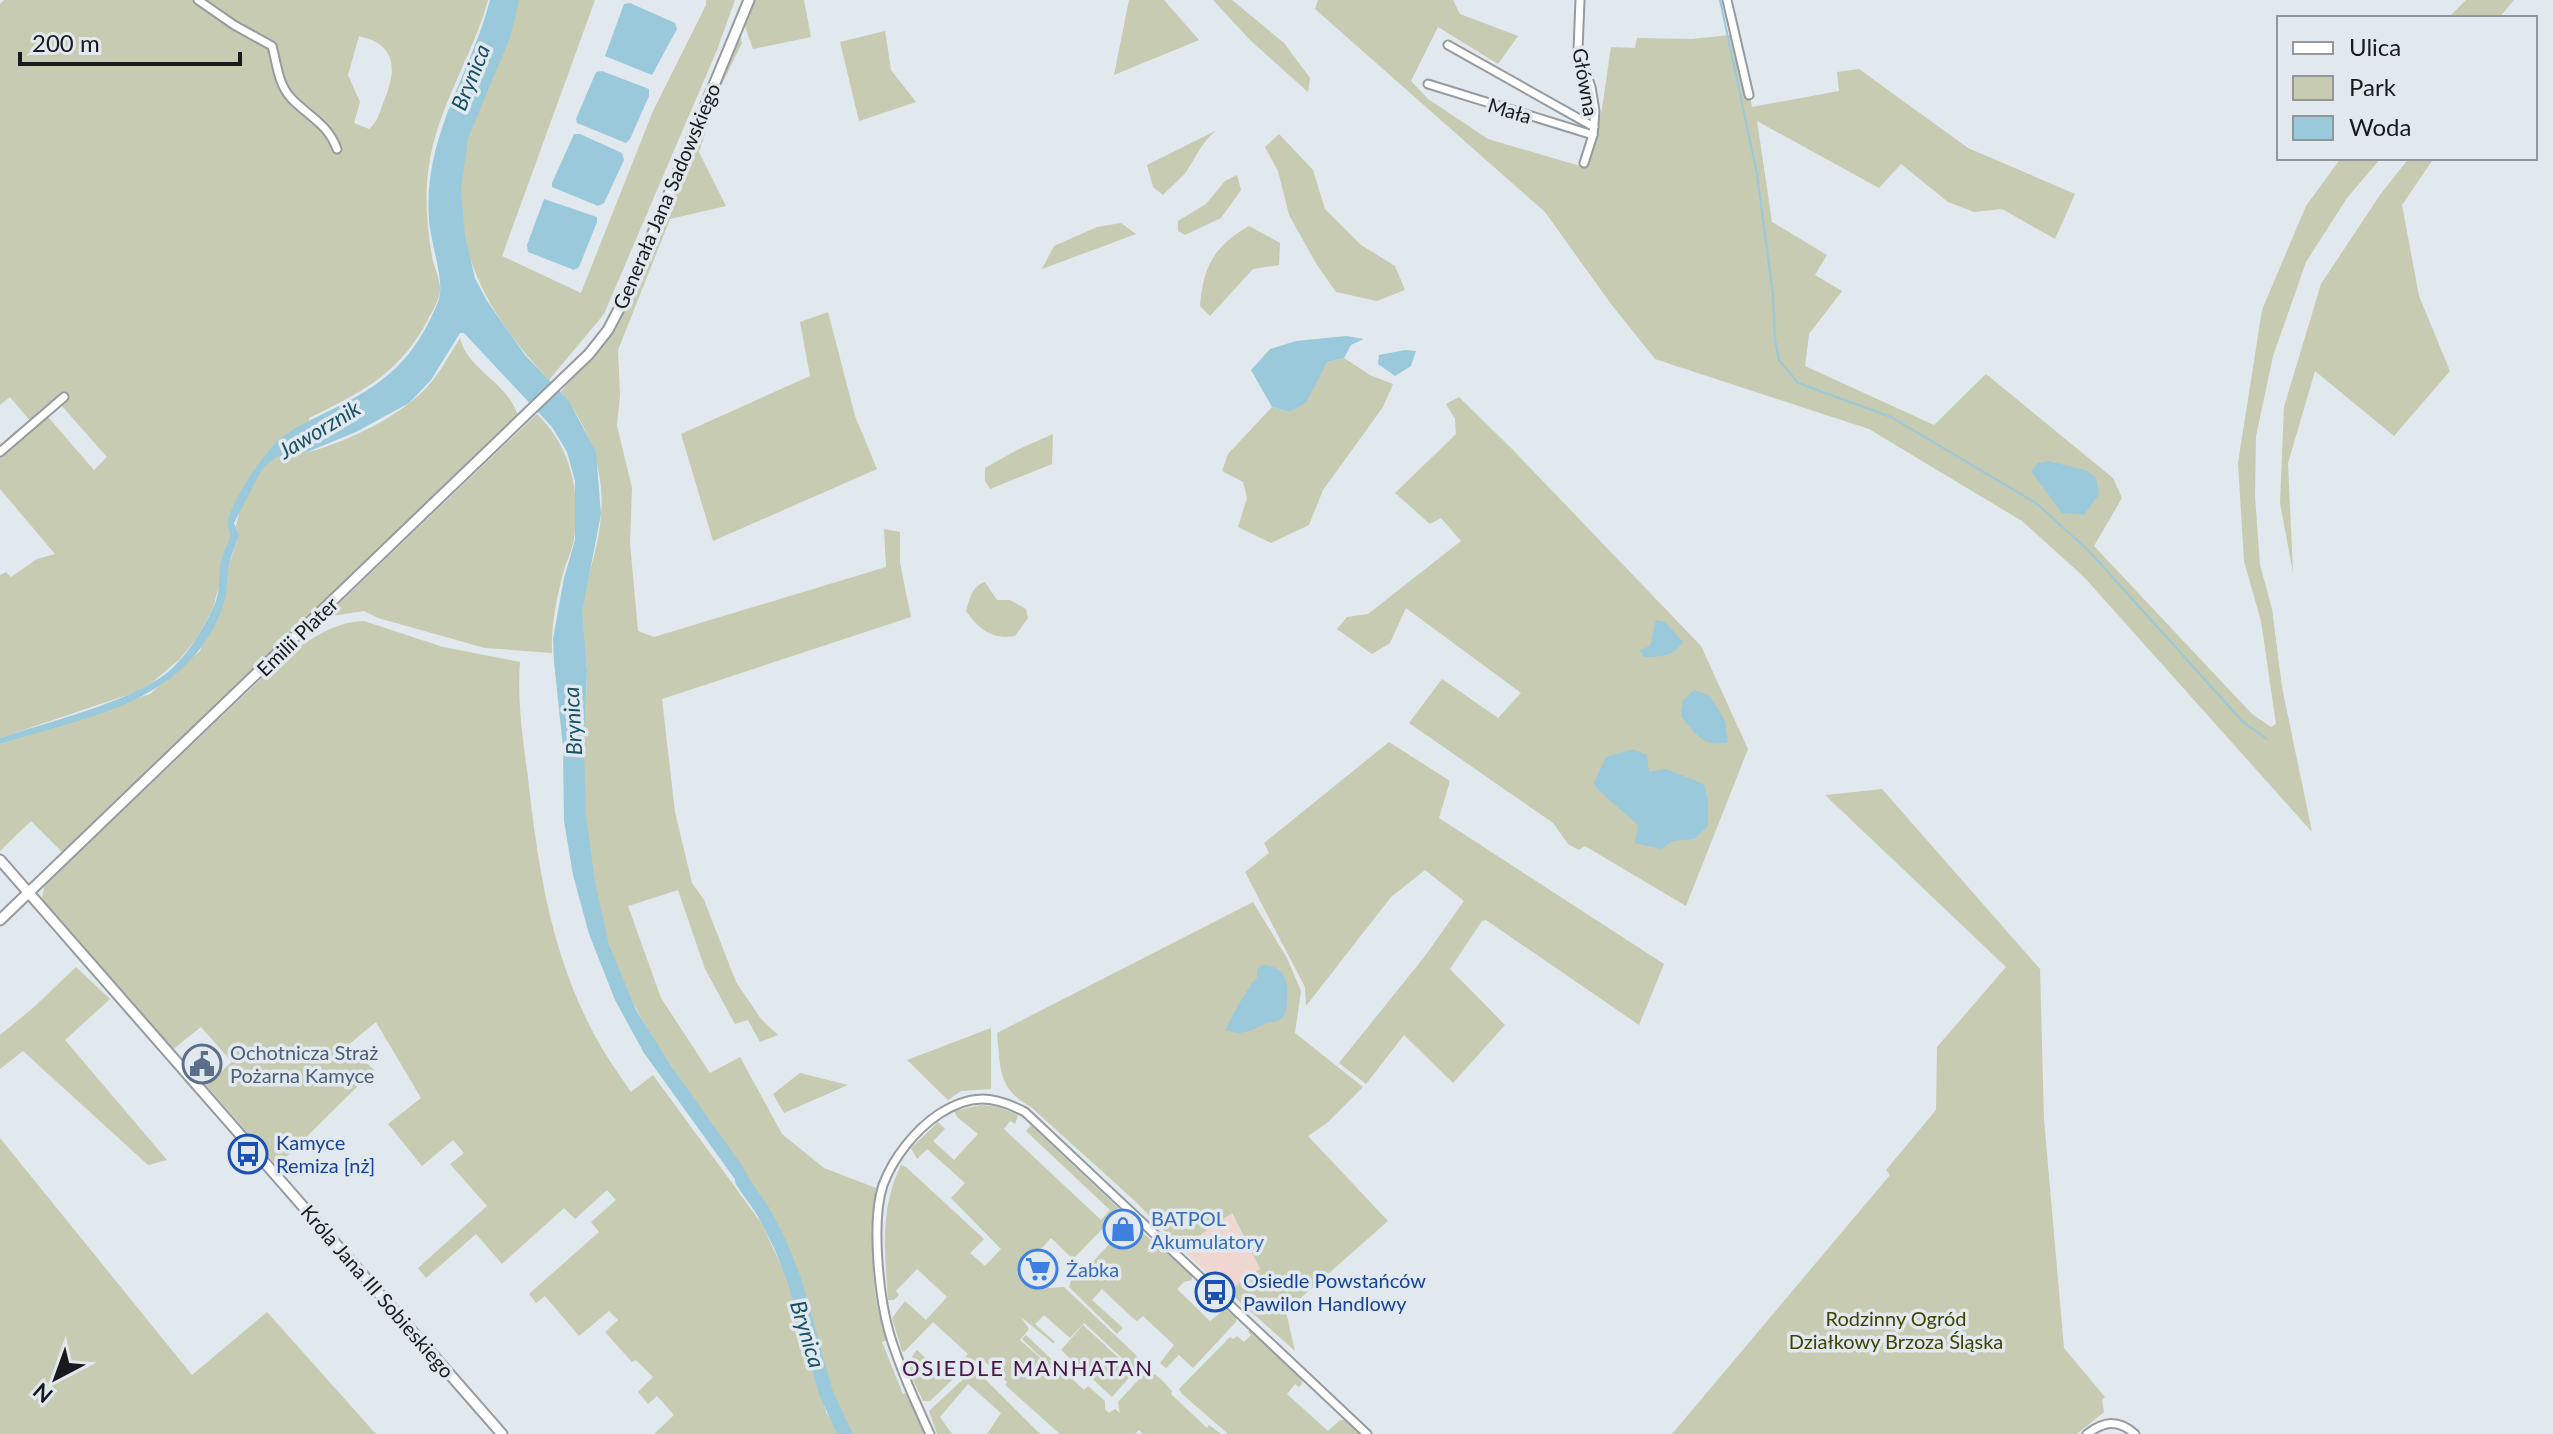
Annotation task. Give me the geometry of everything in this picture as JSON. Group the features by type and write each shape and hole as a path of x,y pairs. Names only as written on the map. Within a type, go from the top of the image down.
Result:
{"street":[{"path":"198,0 272,46 281,83 291,98 324,126 337,149"},
{"name":"Generała Jana Sadowskiego","path":"563,379 589,354 620,308 749,0"},
{"name":"Główna","path":"1580,0 1578,50 1593,99 1593,131 1584,163"},
{"path":"1727,0 1749,95"},
{"path":"1448,45 1593,131"},
{"name":"Mała","path":"1428,84 1593,131"},
{"name":"Emilii Plater","path":"0,920 563,379"},
{"path":"0,452 64,397"},
{"name":"Króla Jana III Sobieskiego","path":"0,860 502,1434"},
{"path":"930,1434 889,1333 877,1251 879,1211 883,1186 913,1137 948,1107 973,1098 998,1100 1025,1112 1367,1434"},
{"path":"2087,1434 2095,1427 2114,1422 2135,1434"}],"shaded area":[{"path":"1231,1213 1260,1269 1234,1287 1215,1280 1181,1248"}],"green space":[{"path":"4,0 488,0 439,123 429,166 427,211 432,257 440,288 438,300 414,343 389,370 345,400 309,418 307,451 304,453 356,435 408,404 433,380 460,338 471,359 506,394 518,416 64,854 31,821 0,851 0,744 150,694 200,651 239,535 236,527 245,486 229,519 230,538 221,559 221,578 213,608 197,638 180,659 150,684 133,693 0,738 0,575 6,572 11,577 37,559 55,554 0,489 0,448 31,422 10,397 0,405 0,4","holes":["359,36 381,45 391,60 392,69 380,112 369,129 354,123 360,102 348,75","61,405 107,457 94,470 48,417"]},
{"path":"519,0 595,0 502,256 581,293 653,111 706,0 735,0 717,50 604,314 549,380 505,327 488,299 474,270 465,239 461,207 461,173 468,137"},
{"path":"752,0 804,0 811,37 753,49 743,21"},
{"path":"1129,0 1164,0 1199,40 1114,75"},
{"path":"1213,0 1232,0 1284,43 1310,78 1308,92 1250,40"},
{"path":"1318,0 1453,0 1460,14 1518,36 1498,64 1438,27 1411,81 1428,99 1488,139 1587,168 1602,109 1611,47 1635,48 1637,38 1692,39 1739,34 1752,107 1839,91 1837,72 1859,69 1968,148 2075,194 2055,239 2002,209 1974,212 1948,202 1901,164 1879,188 1757,121 1772,222 1827,255 1815,275 1842,291 1809,334 1805,366 1934,425 1986,374 2113,478 2122,498 2094,546 2252,714 2271,727 2276,724 2261,621 2244,561 2238,463 2262,310 2306,206 2340,160 2379,160 2347,198 2306,262 2273,356 2256,436 2255,496 2260,565 2272,609 2282,687 2312,832 2084,577 2022,521 1869,429 1655,359 1545,212 1315,9"},
{"path":"2466,0 2514,0 2501,16 2450,16"},
{"path":"738,28 742,43 719,90 699,152 726,206 670,219 618,350 620,395 617,426 632,488 630,543 638,631 654,637 886,567 884,529 900,532 900,563 911,617 662,699 675,812 692,883 704,900 736,982 761,1019 778,1035 760,1042 748,1020 735,1024 705,969 678,890 628,906 661,998 710,1073 740,1057 782,1134 824,1168 876,1188 874,1285 888,1340 882,1342 903,1394 909,1392 926,1434 852,1434 839,1412 822,1366 795,1270 771,1216 656,1042 623,982 601,918 589,850 584,781 587,670 582,617 600,527 602,498 597,466 587,434 561,392 611,330"},
{"path":"885,31 891,70 916,102 859,121 840,42"},
{"path":"1217,130 1203,144 1184,175 1163,195 1153,187 1147,165"},
{"path":"1279,134 1313,170 1325,209 1361,245 1395,266 1405,290 1377,301 1336,292 1289,215 1278,171 1265,147"},
{"path":"2407,160 2433,160 2402,205 2419,296 2450,371 2394,436 2315,371 2288,463 2293,573 2280,503 2284,407 2321,284 2380,195"},
{"path":"1237,175 1241,190 1221,218 1185,235 1178,231 1178,221 1206,204 1225,181"},
{"path":"1121,223 1136,234 1042,269 1054,246 1097,227"},
{"path":"1249,226 1280,243 1279,265 1253,269 1210,316 1200,306 1204,280 1212,259 1227,241"},
{"path":"828,312 855,416 877,469 713,541 681,434 810,376 800,322"},
{"path":"1344,358 1370,375 1393,384 1383,407 1323,490 1309,525 1271,543 1238,527 1247,498 1243,482 1222,471 1228,454 1272,407 1289,412 1327,362"},
{"path":"1459,397 1701,646 1748,749 1686,906 1585,846 1579,850 1568,844 1553,823 1409,723 1442,679 1498,718 1521,693 1406,608 1390,643 1372,654 1337,629 1347,617 1368,614 1461,541 1441,518 1430,524 1395,493 1456,434 1455,419 1446,404"},
{"path":"537,414 549,427 565,456 571,471 576,504 574,539 554,614 552,653 485,648 378,618 364,611 325,617"},
{"path":"1053,434 1052,464 990,489 985,481 985,468"},
{"path":"985,582 997,600 1010,600 1026,609 1028,618 1015,636 987,632 966,611 974,590"},
{"path":"364,621 443,647 520,662 521,720 532,812 542,878 567,974 599,1043 631,1092 653,1075 762,1224 789,1283 826,1412 840,1434 654,1434 674,1415 657,1396 648,1404 638,1392 653,1377 636,1360 632,1362 605,1332 618,1320 609,1311 579,1336 545,1296 536,1303 529,1294 599,1232 591,1222 616,1200 607,1190 575,1219 564,1208 502,1264 476,1234 426,1278 418,1268 487,1206 450,1164 464,1153 453,1140 422,1166 388,1124 421,1098 376,1022 348,1045 374,1070 277,1166 206,1085 232,1062 201,1027 172,1050 44,903 45,885 282,659 331,629"},
{"path":"1389,742 1450,781 1439,818 1664,964 1639,1025 1486,920 1482,921 1450,969 1505,1025 1453,1083 1404,1035 1366,1084 1339,1063 1425,956 1464,901 1425,870 1391,897 1306,1006 1305,987 1245,872 1269,853 1264,843"},
{"name":"Rodzinny Ogród Działkowy Brzoza Śląska","path":"1882,789 2040,969 2044,1120 2064,1348 2105,1397 2102,1400 2104,1412 2077,1434 1672,1434 1890,1175 1886,1170 1936,1110 1937,1047 2006,967 1825,795"},
{"path":"1253,902 1287,958 1301,991 1295,1033 1363,1087 1327,1123 1308,1136 1388,1221 1286,1311 1295,1351 1215,1280 1234,1287 1260,1269 1232,1213 1181,1248 1136,1202 1012,1092 1006,1085 999,1057 997,1033"},
{"path":"76,967 110,999 65,1040 167,1160 148,1165 23,1051 0,1069 0,1035"},
{"path":"991,1028 991,1089 961,1091 948,1100 907,1060"},
{"path":"800,1073 848,1085 784,1113 773,1094"},
{"path":"981,1105 998,1107 1018,1115 1015,1124 1010,1121 1004,1129 1101,1220 1110,1210 1026,1131 1031,1125 1118,1208 1113,1218 1073,1259 1051,1238 1022,1270 1039,1285 1043,1282 1049,1288 1064,1287 1136,1355 1140,1365 1135,1370 1084,1323 1070,1338 1044,1315 1035,1324 1053,1343 1021,1317 1029,1329 1020,1340 1054,1370 1022,1339 1026,1335 1084,1390 1088,1386 1105,1401 1105,1409 1109,1413 1115,1409 1120,1413 1118,1402 1144,1374 1152,1373 1207,1428 1209,1425 1221,1434 1143,1434 1139,1430 1135,1434 1060,1434 1005,1385 1007,1382 982,1359 972,1361 930,1401 923,1401 910,1368 917,1350 946,1378 968,1354 933,1322 902,1351 892,1318 905,1301 926,1320 947,1297 917,1269 896,1291 899,1295 894,1300 888,1300 885,1231 889,1198 901,1165 906,1167 984,1239 970,1253 985,1266 1001,1249 951,1198 965,1183 927,1149 917,1159 911,1148 938,1122 945,1129 933,1141 954,1160 978,1134 954,1111"},
{"path":"0,1138 192,1375 267,1312 376,1434 0,1434"},
{"path":"1126,1219 1192,1274 1192,1280 1184,1282 1177,1289 1210,1321 1225,1309 1236,1317 1236,1322 1193,1368 1179,1355 1166,1368 1160,1363 1174,1345 1143,1316 1135,1320 1102,1289 1092,1300 1123,1328 1117,1334 1069,1287 1073,1275 1080,1275 1118,1235 1121,1237 1129,1229 1121,1222"},
{"path":"1083,1325 1134,1372 1112,1397 1061,1350"},
{"path":"1250,1330 1302,1380 1299,1387 1295,1384 1287,1394 1328,1431 1340,1420 1345,1420 1360,1434 1228,1434 1182,1394 1179,1389 1230,1337 1233,1339 1237,1336 1244,1342 1251,1335"},
{"path":"972,1371 977,1371 1040,1434 987,1434 1001,1413 968,1384 940,1417 952,1434 937,1434 929,1411"}],"water":[{"name":"Jaworznik","path":"490,0 519,0 510,38 468,138 461,190 465,236 475,278 487,301 525,355 569,401 596,452 601,514 582,612 587,670 584,751 586,815 595,882 609,945 636,1010 743,1167 756,1191 747,1196 644,1053 615,1000 589,934 573,875 564,821 563,747 553,639 564,578 575,540 575,481 567,452 552,427 464,333 460,333 431,380 409,403 356,432 305,453 276,457 262,469 234,523 239,535 229,566 223,606 207,639 186,665 160,685 131,701 100,714 0,744 0,738 133,693 168,672 194,642 216,602 231,512 256,467 272,447 291,431 383,379 419,340 440,294 429,219 433,160 440,133"},
{"path":"630,3 675,23 677,29 652,75 605,56 624,4"},
{"path":"602,71 649,89 649,96 626,143 577,123 596,72"},
{"path":"574,134 622,153 624,160 604,203 598,206 552,187"},
{"path":"544,199 597,217 579,267 574,270 528,252 527,245"},
{"path":"1346,336 1364,339 1351,345 1344,358 1327,362 1306,403 1289,412 1272,407 1251,370 1270,349 1296,341"},
{"path":"1416,351 1411,366 1395,376 1378,364 1379,355"},
{"path":"2048,461 2085,470 2096,478 2099,494 2084,515 2062,513 2031,471 2038,463"},
{"path":"1656,620 1665,622 1683,642 1666,655 1644,657 1640,650 1650,646"},
{"path":"1694,690 1710,696 1725,721 1728,742 1706,741 1681,716 1683,700"},
{"path":"1633,749 1647,755 1649,772 1666,769 1704,784 1708,826 1694,839 1673,841 1661,849 1635,843 1638,825 1597,789 1594,783 1606,757"},
{"path":"1261,965 1274,967 1283,974 1287,990 1284,1016 1248,1031 1238,1033 1226,1030 1257,978"}],"waterway":[{"path":"1720,0 1757,174 1779,360 1798,383 1891,417 2036,503 2089,551 2243,722 2267,739"},
{"name":"Brynica","path":"742,1181 763,1211 780,1244 795,1282 826,1393 845,1434"}],"place":[{"name":"Ochotnicza Straż Pożarna Kamyce","path":"202,1064"},
{"name":"Kamyce Remiza [nż]","path":"248,1154"},
{"name":"BATPOL Akumulatory","path":"1123,1229"},
{"name":"Żabka","path":"1038,1269"},
{"name":"Osiedle Powstańców Pawilon Handlowy","path":"1215,1292"}],"district":[{"name":"OSIEDLE MANHATAN","path":"1028,1367"}]}
